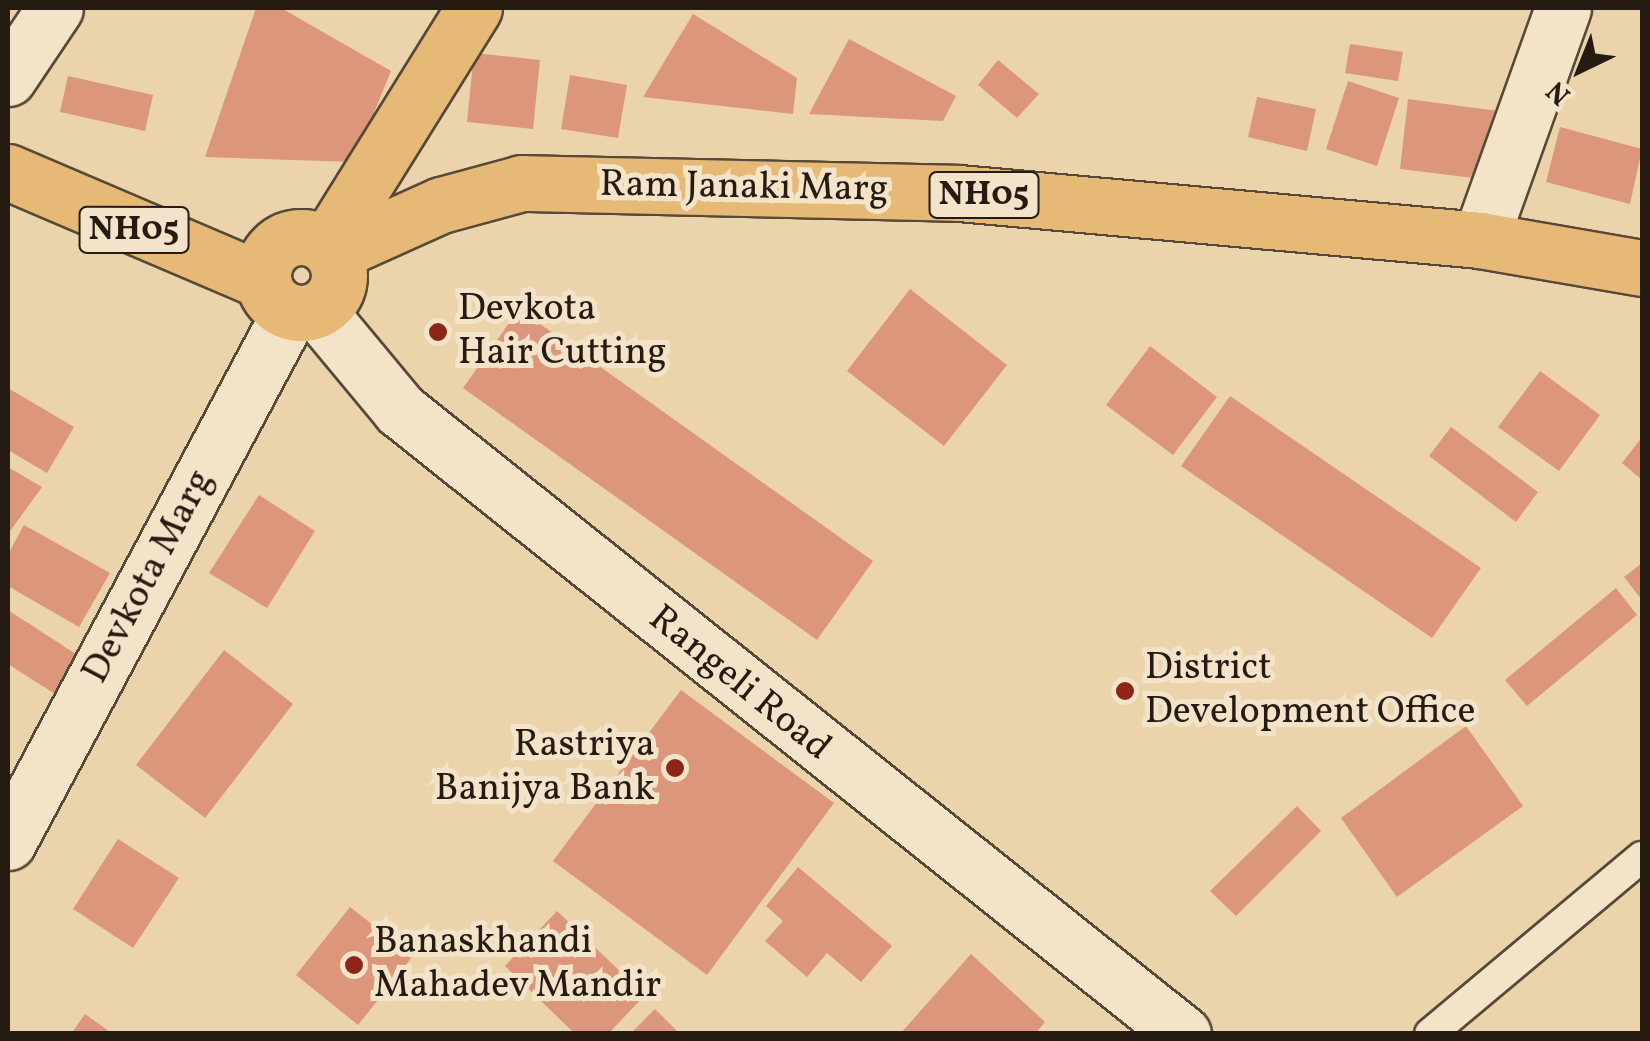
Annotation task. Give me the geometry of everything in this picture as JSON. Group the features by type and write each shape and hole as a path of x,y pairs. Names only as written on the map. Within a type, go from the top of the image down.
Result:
{"main road":[{"path":"8,78 55,8"},
{"path":"290,301 338,288 330,249 474,8"},
{"path":"1480,240 1562,8"},
{"name":"NH05","path":"8,172 290,301"},
{"name":"Ram Janaki Marg","path":"330,249 440,205 522,183 959,193 1480,240 1642,268"},
{"name":"Devkota Marg","path":"8,842 290,301"},
{"name":"Rangeli Road","path":"290,301 400,410 1184,1034"}],"lane":[{"path":"1430,1034 1642,857"}],"building":[{"path":"256,8 281,8 391,71 354,162 205,157"},
{"path":"693,14 797,78 793,114 643,97"},
{"path":"849,39 956,96 943,121 809,114"},
{"path":"1350,44 1403,52 1398,81 1345,73"},
{"path":"474,53 540,60 533,129 467,122"},
{"path":"998,60 1039,94 1017,118 978,85"},
{"path":"570,75 627,85 618,138 561,129"},
{"path":"68,76 153,95 145,131 60,112"},
{"path":"1348,81 1399,98 1377,166 1326,149"},
{"path":"1257,97 1316,109 1307,151 1248,137"},
{"path":"1408,99 1498,111 1490,180 1400,169"},
{"path":"1560,127 1642,149 1630,204 1546,182"},
{"path":"910,289 1007,365 944,446 847,371"},
{"path":"519,309 873,561 817,640 463,388"},
{"path":"1150,346 1217,397 1173,455 1106,405"},
{"path":"1540,371 1600,415 1559,471 1498,427"},
{"path":"8,388 74,427 47,473 8,450"},
{"path":"1230,396 1481,568 1432,638 1181,466"},
{"path":"1451,427 1538,492 1516,522 1429,456"},
{"path":"1642,437 1642,480 1622,463"},
{"path":"8,467 42,487 8,534"},
{"path":"259,495 315,531 267,608 209,573"},
{"path":"24,525 110,573 79,627 8,586 8,554"},
{"path":"1642,563 1642,600 1624,577"},
{"path":"1616,588 1637,615 1527,706 1505,680"},
{"path":"8,610 82,658 58,696 8,664"},
{"path":"224,650 293,704 205,818 136,765"},
{"path":"681,690 834,803 707,975 553,861"},
{"path":"1466,726 1523,806 1397,897 1341,818"},
{"path":"1297,806 1321,831 1236,916 1210,891"},
{"path":"118,839 179,878 133,948 73,909"},
{"path":"798,867 892,946 861,982 827,953 807,977 765,941 783,921 766,906"},
{"name":"Banaskhandi Mahadev Mandir","path":"350,907 413,956 358,1025 296,975"},
{"path":"557,911 645,995 608,1034 575,1034 505,966"},
{"path":"971,954 1045,1022 1035,1034 900,1034"},
{"path":"655,1009 680,1034 630,1034"},
{"path":"85,1014 113,1034 71,1034"}],"place":[{"name":"Devkota Hair Cutting","path":"438,332"},
{"name":"District Development Office","path":"1125,691"},
{"name":"Rastriya Banijya Bank","path":"675,768"},
{"name":"Banaskhandi Mahadev Mandir","path":"354,965"}]}
